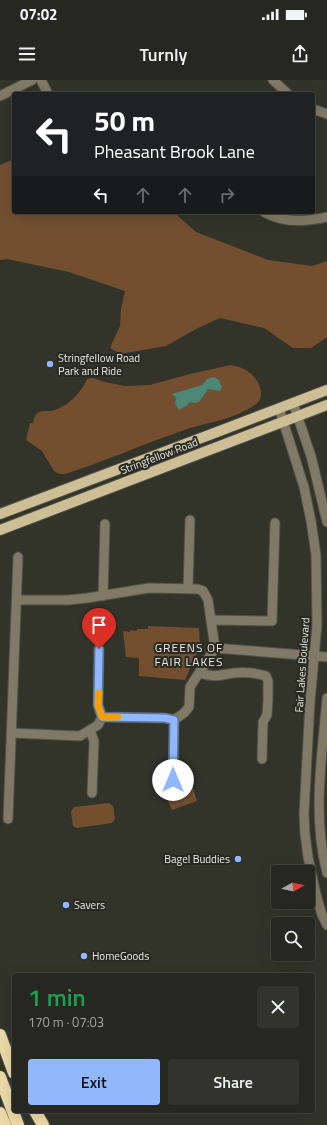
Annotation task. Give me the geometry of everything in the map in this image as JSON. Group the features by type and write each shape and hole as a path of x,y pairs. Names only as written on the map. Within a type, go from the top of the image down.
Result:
{"highway":[{"path":"0,1035 12,1069"},
{"path":"0,1077 12,1109"},
{"path":"0,1113 5,1125"},
{"path":"14,1113 18,1125"},
{"path":"29,1113 34,1125"},
{"path":"36,1113 43,1125"}],"main road":[{"name":"Stringfellow Road","path":"0,514 327,390"},
{"name":"Stringfellow Road","path":"0,530 327,405"}],"street":[{"path":"0,96 32,80"},
{"path":"41,80 47,92"},
{"path":"273,80 286,92"},
{"path":"315,110 327,114"},
{"path":"270,214 287,220 313,221 327,217"},
{"path":"293,403 315,471 327,522"},
{"name":"Fair Lakes Boulevard","path":"279,408 304,487 316,555 318,618 310,702 305,786 305,834 316,894 326,923"},
{"path":"188,589 190,520"},
{"path":"211,620 272,621 275,523"},
{"path":"103,596 105,524"},
{"path":"8,819 18,557"},
{"path":"17,600 68,600 149,588 203,591 208,600 215,648 190,687 189,707 184,713 174,720 165,718 102,717"},
{"path":"215,648 327,657"},
{"path":"12,733 80,736 98,725 102,717 98,705 99,649"},
{"path":"200,673 208,676 222,676 234,673 260,674 266,676 268,681 268,700 266,715 263,722 262,759"},
{"path":"327,698 319,797 320,836 327,873"},
{"path":"173,780 174,720"},
{"path":"90,730 94,742 92,793"}],"shaded area":[{"path":"12,160 12,214 176,214 196,232 268,260 312,266 327,261 327,337 311,348 293,348 264,328 220,318 196,329 166,346 120,354 110,348 120,326 121,309 125,291 69,272 7,259 0,260 0,165"},
{"path":"231,365 248,371 256,379 260,388 261,397 256,404 247,410 228,418 150,442 65,474 59,474 54,471 42,451 26,440 30,423 33,423 39,412 55,410 70,402 78,394 87,379 93,378 125,386 150,385"},
{"path":"148,626 199,628 200,647 185,680 139,676 139,658 126,657 123,631 130,632 130,630 137,631 137,629 148,629"},
{"path":"192,785 197,801 172,810 166,796"},
{"path":"109,803 113,806 115,819 112,823 77,828 73,826 71,812 74,807"}],"water":[{"path":"214,377 219,380 222,388 219,391 208,389 200,401 195,403 190,402 179,410 175,403 176,398 172,394 202,385 207,379"}],"slow traffic":[{"path":"99,693 98,705 102,717 118,717"}],"place":[{"name":"Stringfellow Road Park and Ride","path":"50,364"},
{"name":"Bagel Buddies","path":"238,859"},
{"name":"Savers","path":"66,905"},
{"name":"HomeGoods","path":"84,956"}],"district":[{"name":"GREENS OF FAIR LAKES","path":"189,655"}],"route":[{"path":"99,649 98,705 102,717 165,718 174,720 173,780"}]}
